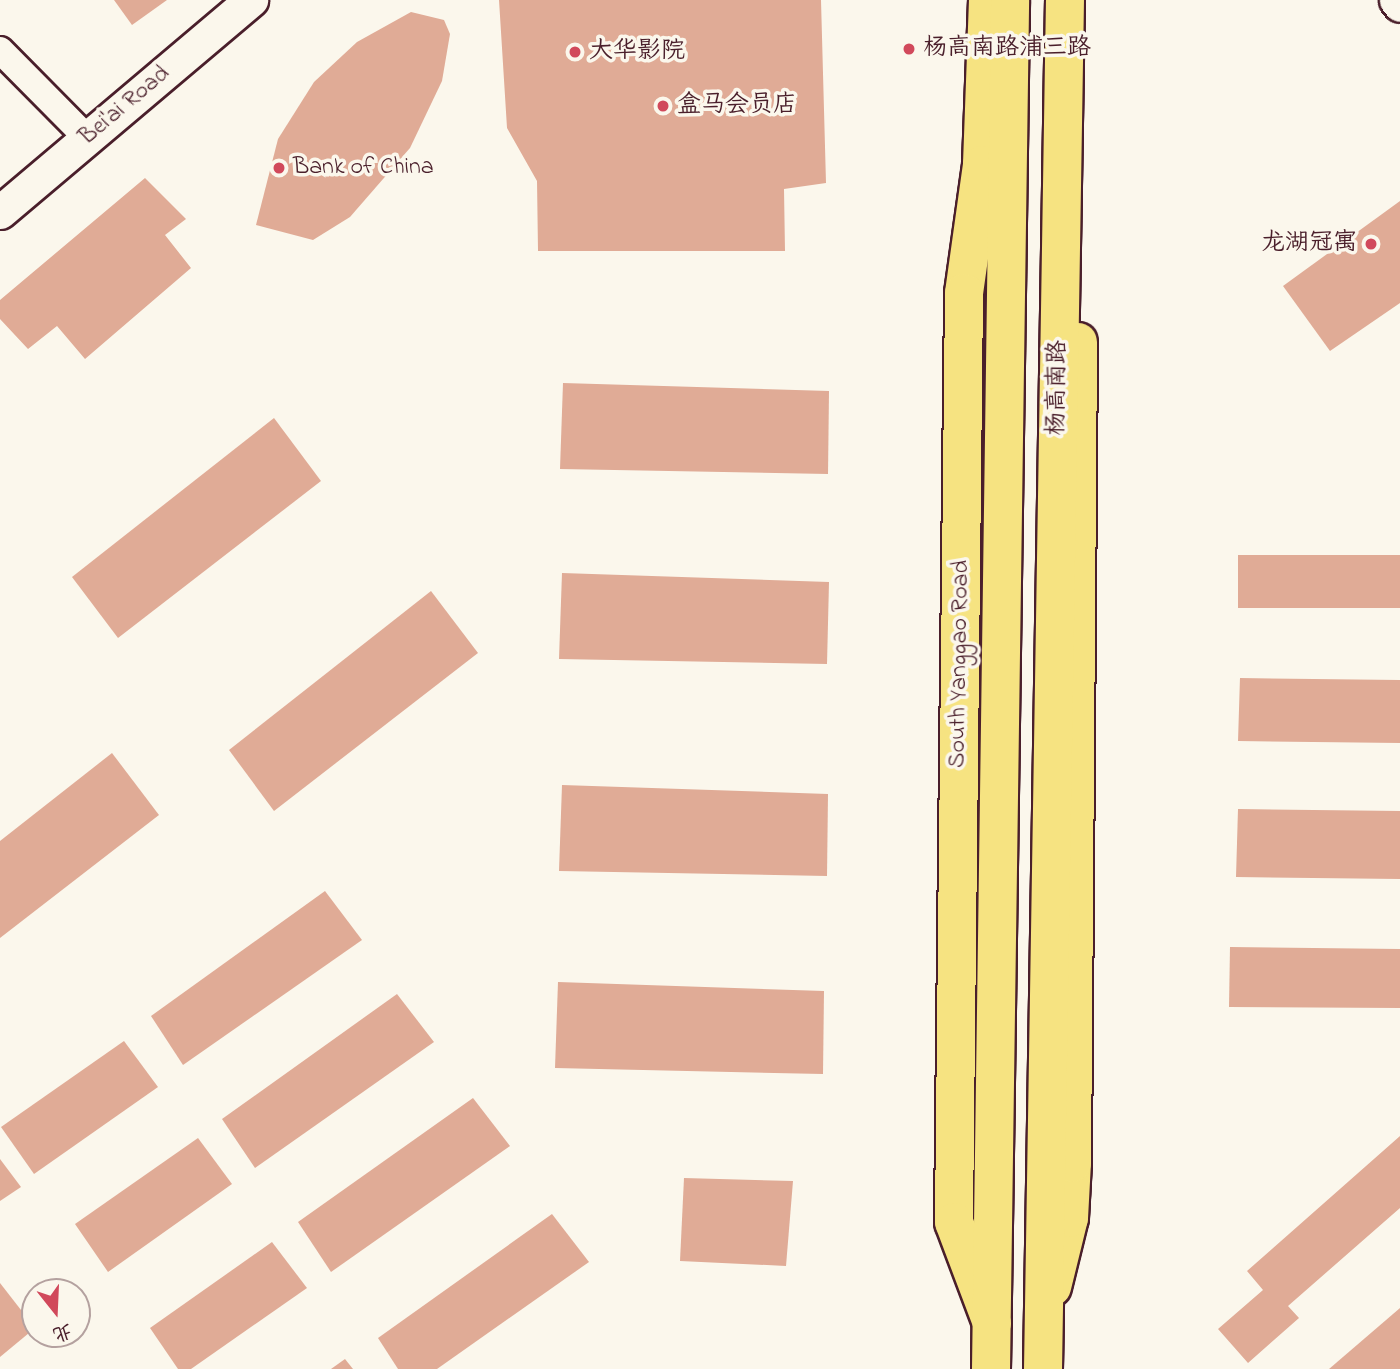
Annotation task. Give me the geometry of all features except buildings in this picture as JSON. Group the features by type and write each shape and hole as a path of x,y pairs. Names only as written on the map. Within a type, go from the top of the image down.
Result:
{"main road":[{"name":"South Yanggao Road","path":"988,0 982,164 964,293 954,1222 992,1323"},
{"name":"South Yanggao Road","path":"991,1369 1010,0"},
{"name":"杨高南路","path":"1044,1320 1065,0"},
{"path":"1043,1369 1044,1320 1069,1218 1072,1164 1081,0"}],"street":[{"name":"Bei'ai Road","path":"0,212 251,0"},
{"path":"1396,0 1400,5"},
{"path":"0,50 87,138"}],"place":[{"name":"杨高南路浦三路","path":"909,49"},
{"name":"大华影院","path":"575,52"},
{"name":"盒马会员店","path":"663,106"},
{"name":"Bank of China","path":"279,168"},
{"name":"龙湖冠寓","path":"1371,244"}]}
